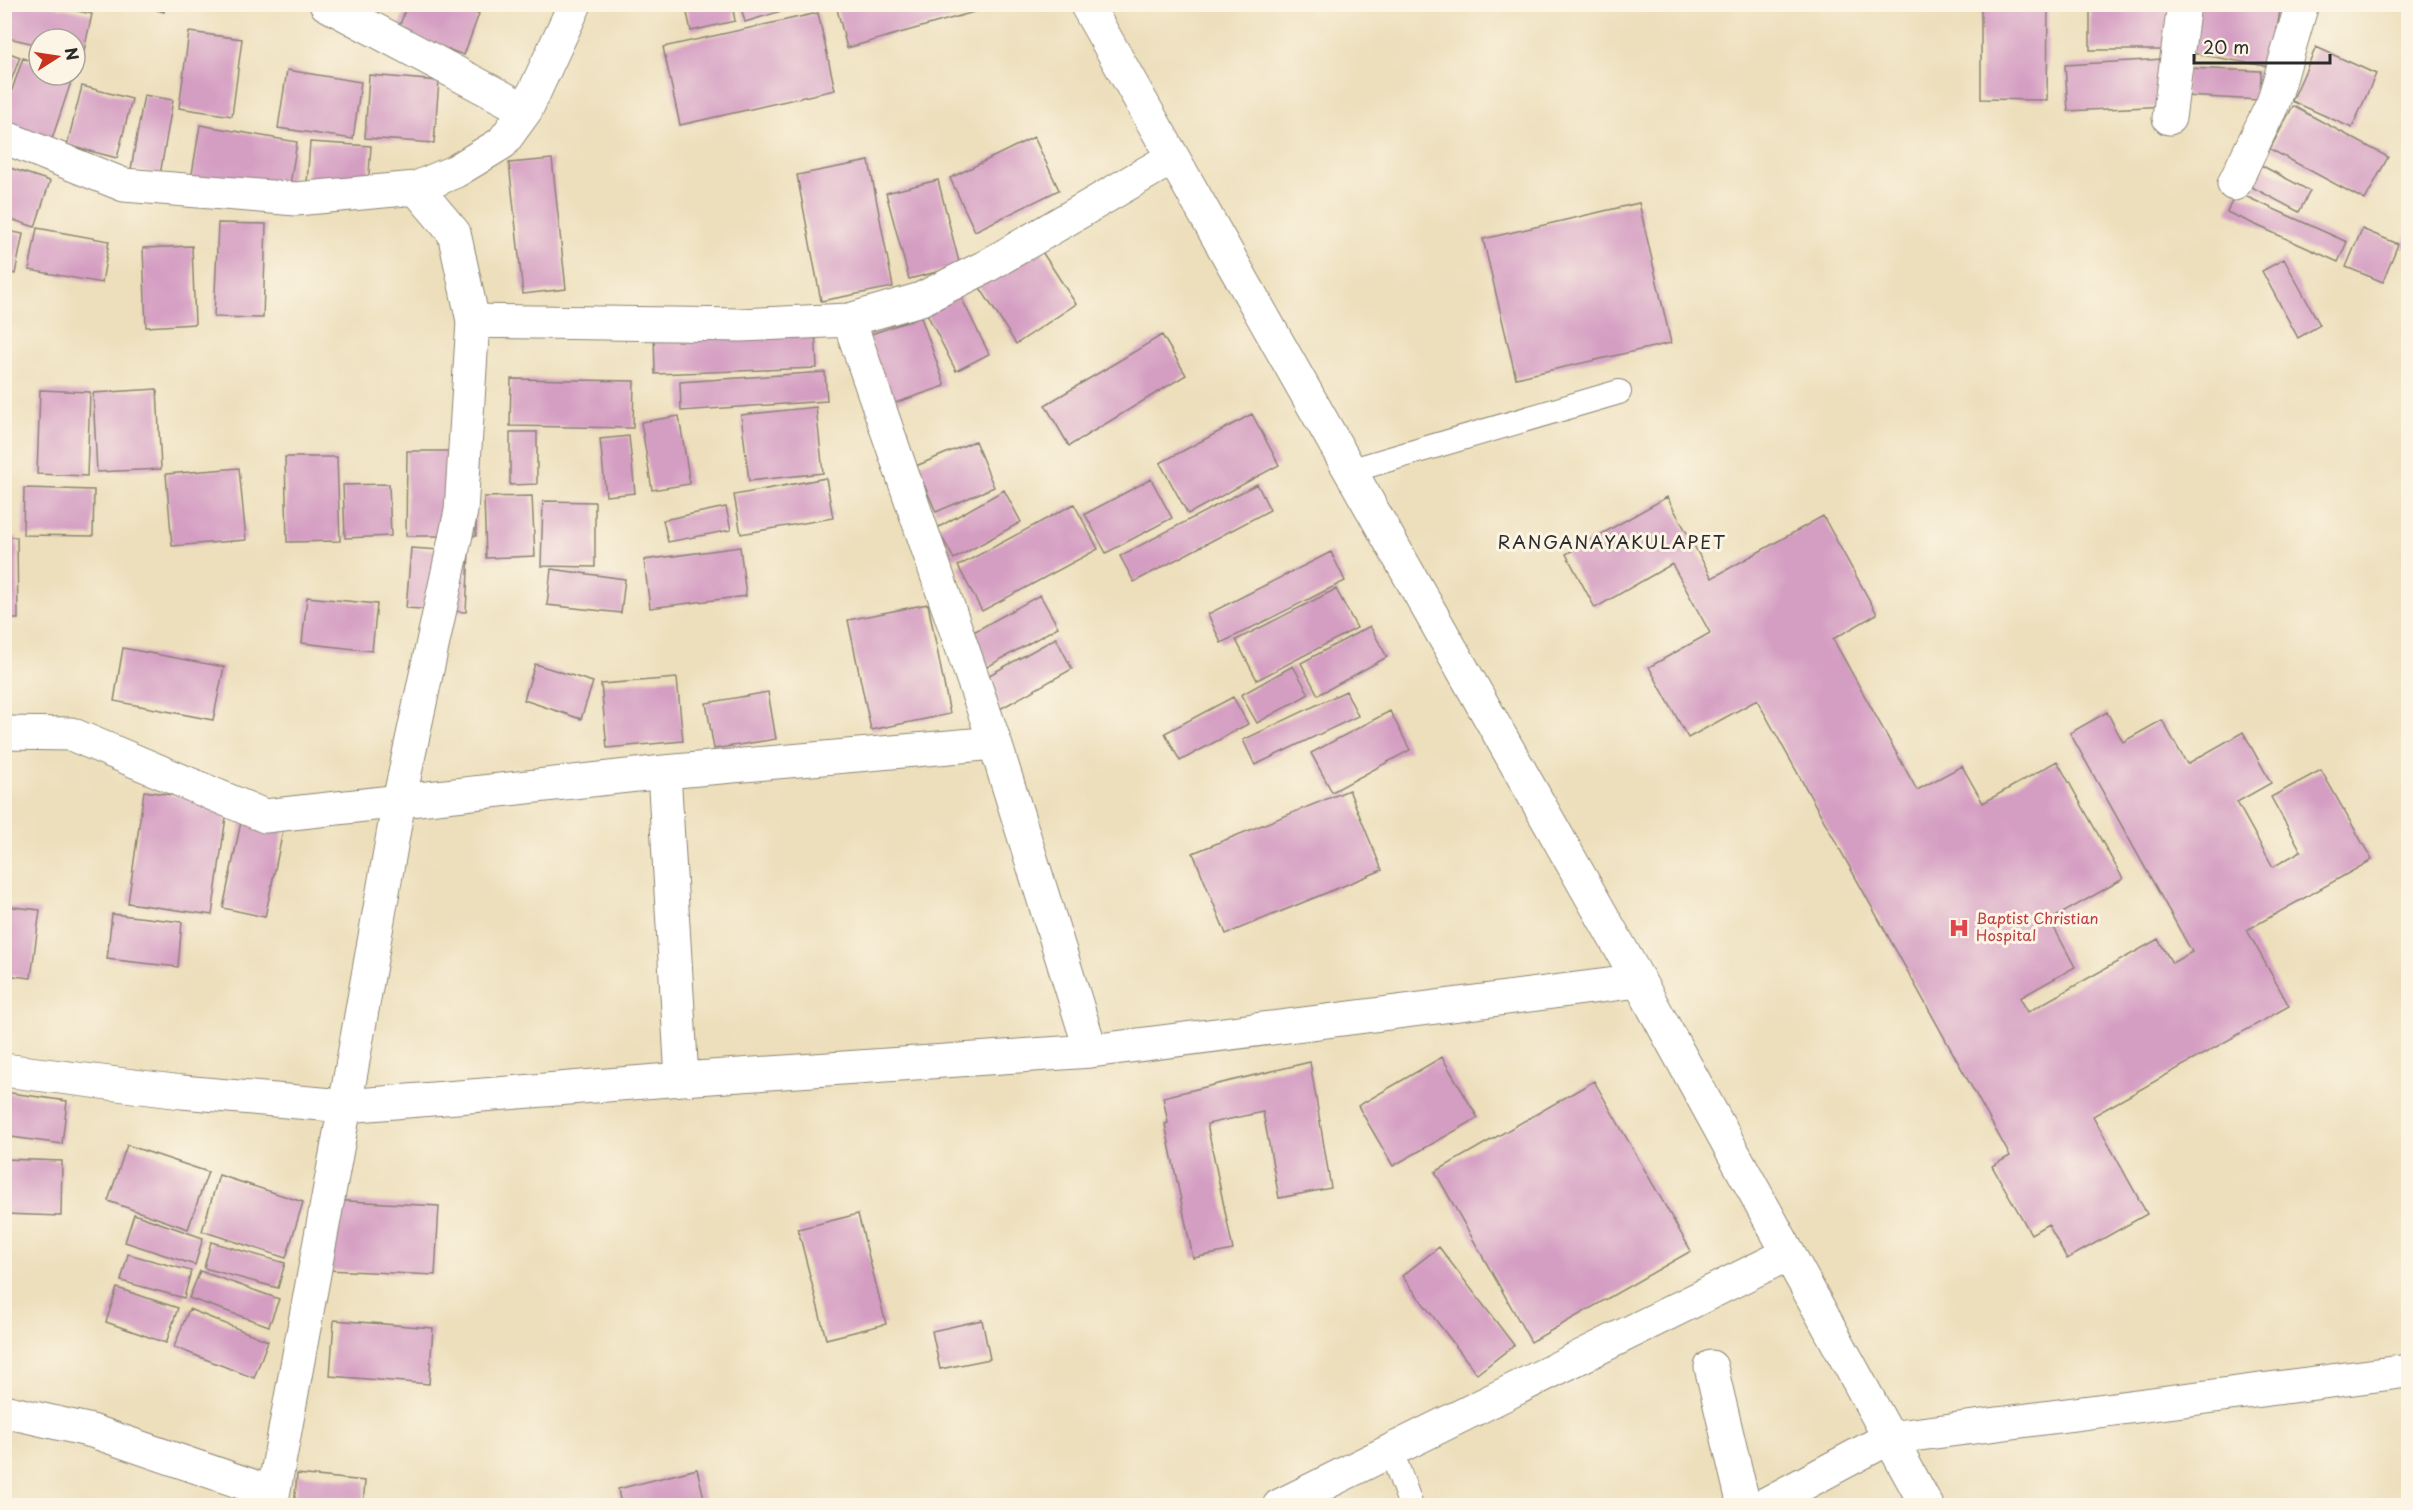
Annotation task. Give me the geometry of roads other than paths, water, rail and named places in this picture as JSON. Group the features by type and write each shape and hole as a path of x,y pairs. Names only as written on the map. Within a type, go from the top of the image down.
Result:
{"street":[{"path":"326,4 526,110"},
{"path":"4,137 124,185 296,199 416,188 456,171 502,143 526,110 575,4"},
{"path":"1086,4 1639,981 1927,1506"},
{"path":"2169,118 2184,4"},
{"path":"2234,184 2273,103 2301,4"},
{"path":"473,321 741,325 849,320 921,299 985,267 1172,158"},
{"path":"4,1411 92,1431 272,1499 399,801 461,511 473,321 454,233 416,188"},
{"path":"849,320 995,743 1091,1051"},
{"path":"4,733 71,735 265,816 663,772 995,743"},
{"path":"663,772 682,1079"},
{"path":"4,1070 182,1092 345,1106 682,1079 1091,1051 1639,981"},
{"path":"1279,1506 1788,1254"},
{"path":"1711,1367 1744,1506"},
{"path":"1762,1506 1889,1438 2409,1371"}],"lane":[{"path":"1349,471 1619,392"},
{"path":"1391,1450 1411,1506"}],"place":[{"name":"Baptist Christian Hospital","path":"1959,928"}],"district":[{"name":"RANGANAYAKULAPET","path":"1612,543"}]}
